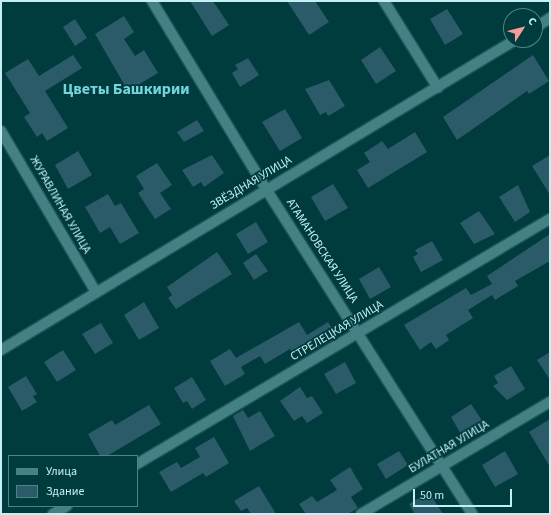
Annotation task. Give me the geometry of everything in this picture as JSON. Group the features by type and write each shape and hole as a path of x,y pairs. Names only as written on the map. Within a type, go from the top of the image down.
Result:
{"street":[{"name":"АТАМАНОВСКАЯ УЛИЦА","path":"152,1 266,189 359,333 472,514"},
{"path":"384,1 438,88"},
{"name":"ЗВЁЗДНАЯ УЛИЦА","path":"1,350 503,47"},
{"name":"ЖУРАВЛИНАЯ УЛИЦА","path":"1,132 96,292"},
{"name":"СТРЕЛЕЦКАЯ УЛИЦА","path":"138,463 550,219"},
{"name":"БУЛАТНАЯ УЛИЦА","path":"361,514 550,402"},
{"path":"53,514 65,507"}],"building":[{"path":"190,1 213,1 229,25 212,36"},
{"path":"287,1 315,1 329,22 309,35"},
{"path":"447,9 463,34 445,45 430,19"},
{"path":"124,16 134,32 124,39 135,56 144,50 158,73 128,91 95,34"},
{"path":"75,19 87,38 75,46 63,27"},
{"path":"380,47 396,71 376,84 361,60"},
{"path":"73,55 82,68 45,91 68,128 47,141 42,133 37,137 24,117 30,113 5,73 28,59 39,76"},
{"path":"533,55 549,81 529,94 527,91 457,140 443,117"},
{"path":"248,58 259,75 240,87 232,73 238,69 235,65"},
{"path":"329,80 345,106 328,116 326,112 320,115 305,89"},
{"path":"285,109 302,138 280,151 262,122"},
{"path":"197,120 204,131 184,142 177,132"},
{"path":"415,132 427,152 368,188 357,170 370,162 364,153 382,141 388,149"},
{"path":"78,151 92,175 68,189 55,165"},
{"path":"212,155 224,173 204,187 201,182 193,187 182,170"},
{"path":"550,155 550,195 532,166"},
{"path":"157,163 172,185 160,193 171,209 155,219 138,193 144,189 136,176"},
{"path":"333,184 348,208 325,221 311,197"},
{"path":"518,185 530,212 515,222 499,197"},
{"path":"108,194 115,206 121,203 139,233 120,244 110,227 100,233 85,207"},
{"path":"479,211 495,234 474,244 460,223"},
{"path":"256,222 268,242 248,254 236,234"},
{"path":"550,234 550,261 515,281 518,286 495,300 492,295 468,310 473,318 446,335 449,340 436,349 431,342 420,350 404,325 466,288 471,295 492,284 487,276"},
{"path":"432,241 443,260 421,272 413,257 418,254 415,250"},
{"path":"217,252 232,274 176,309 168,298 172,295 167,287"},
{"path":"256,254 268,271 254,280 243,263"},
{"path":"379,267 391,287 370,299 359,279"},
{"path":"144,302 159,328 139,340 124,315"},
{"path":"299,322 307,335 328,322 337,336 311,352 306,344 292,353 290,349 265,364 260,356 241,367 245,374 225,386 210,361 230,349 236,358"},
{"path":"101,323 113,343 95,354 82,334"},
{"path":"63,350 76,370 57,382 44,362"},
{"path":"550,352 550,380 537,360"},
{"path":"345,362 356,383 336,394 324,374"},
{"path":"511,366 525,389 507,400 493,386 498,383 494,376"},
{"path":"26,376 37,394 33,396 37,402 22,411 8,387"},
{"path":"192,377 206,400 192,409 187,401 183,403 174,388"},
{"path":"300,387 307,398 312,396 323,413 307,423 302,416 294,421 280,401"},
{"path":"471,404 483,422 462,436 451,417"},
{"path":"149,405 161,424 109,455 99,455 88,434 112,420 115,425"},
{"path":"243,410 248,418 260,411 275,436 250,451 233,416"},
{"path":"550,419 550,467 529,432"},
{"path":"214,437 229,463 206,477 203,473 171,492 159,472 177,462 181,468 200,457 195,448"},
{"path":"399,451 408,465 386,479 377,464"},
{"path":"505,451 518,474 495,487 482,465"},
{"path":"350,467 363,489 351,497 358,508 348,514 306,514 299,504 312,496 317,502 337,490 330,480"},
{"path":"259,486 276,514 251,514 247,508 241,511 234,501"},
{"path":"429,492 443,514 415,514 409,504"}],"district":[{"name":"Цветы Башкирии","path":"126,89"}]}
